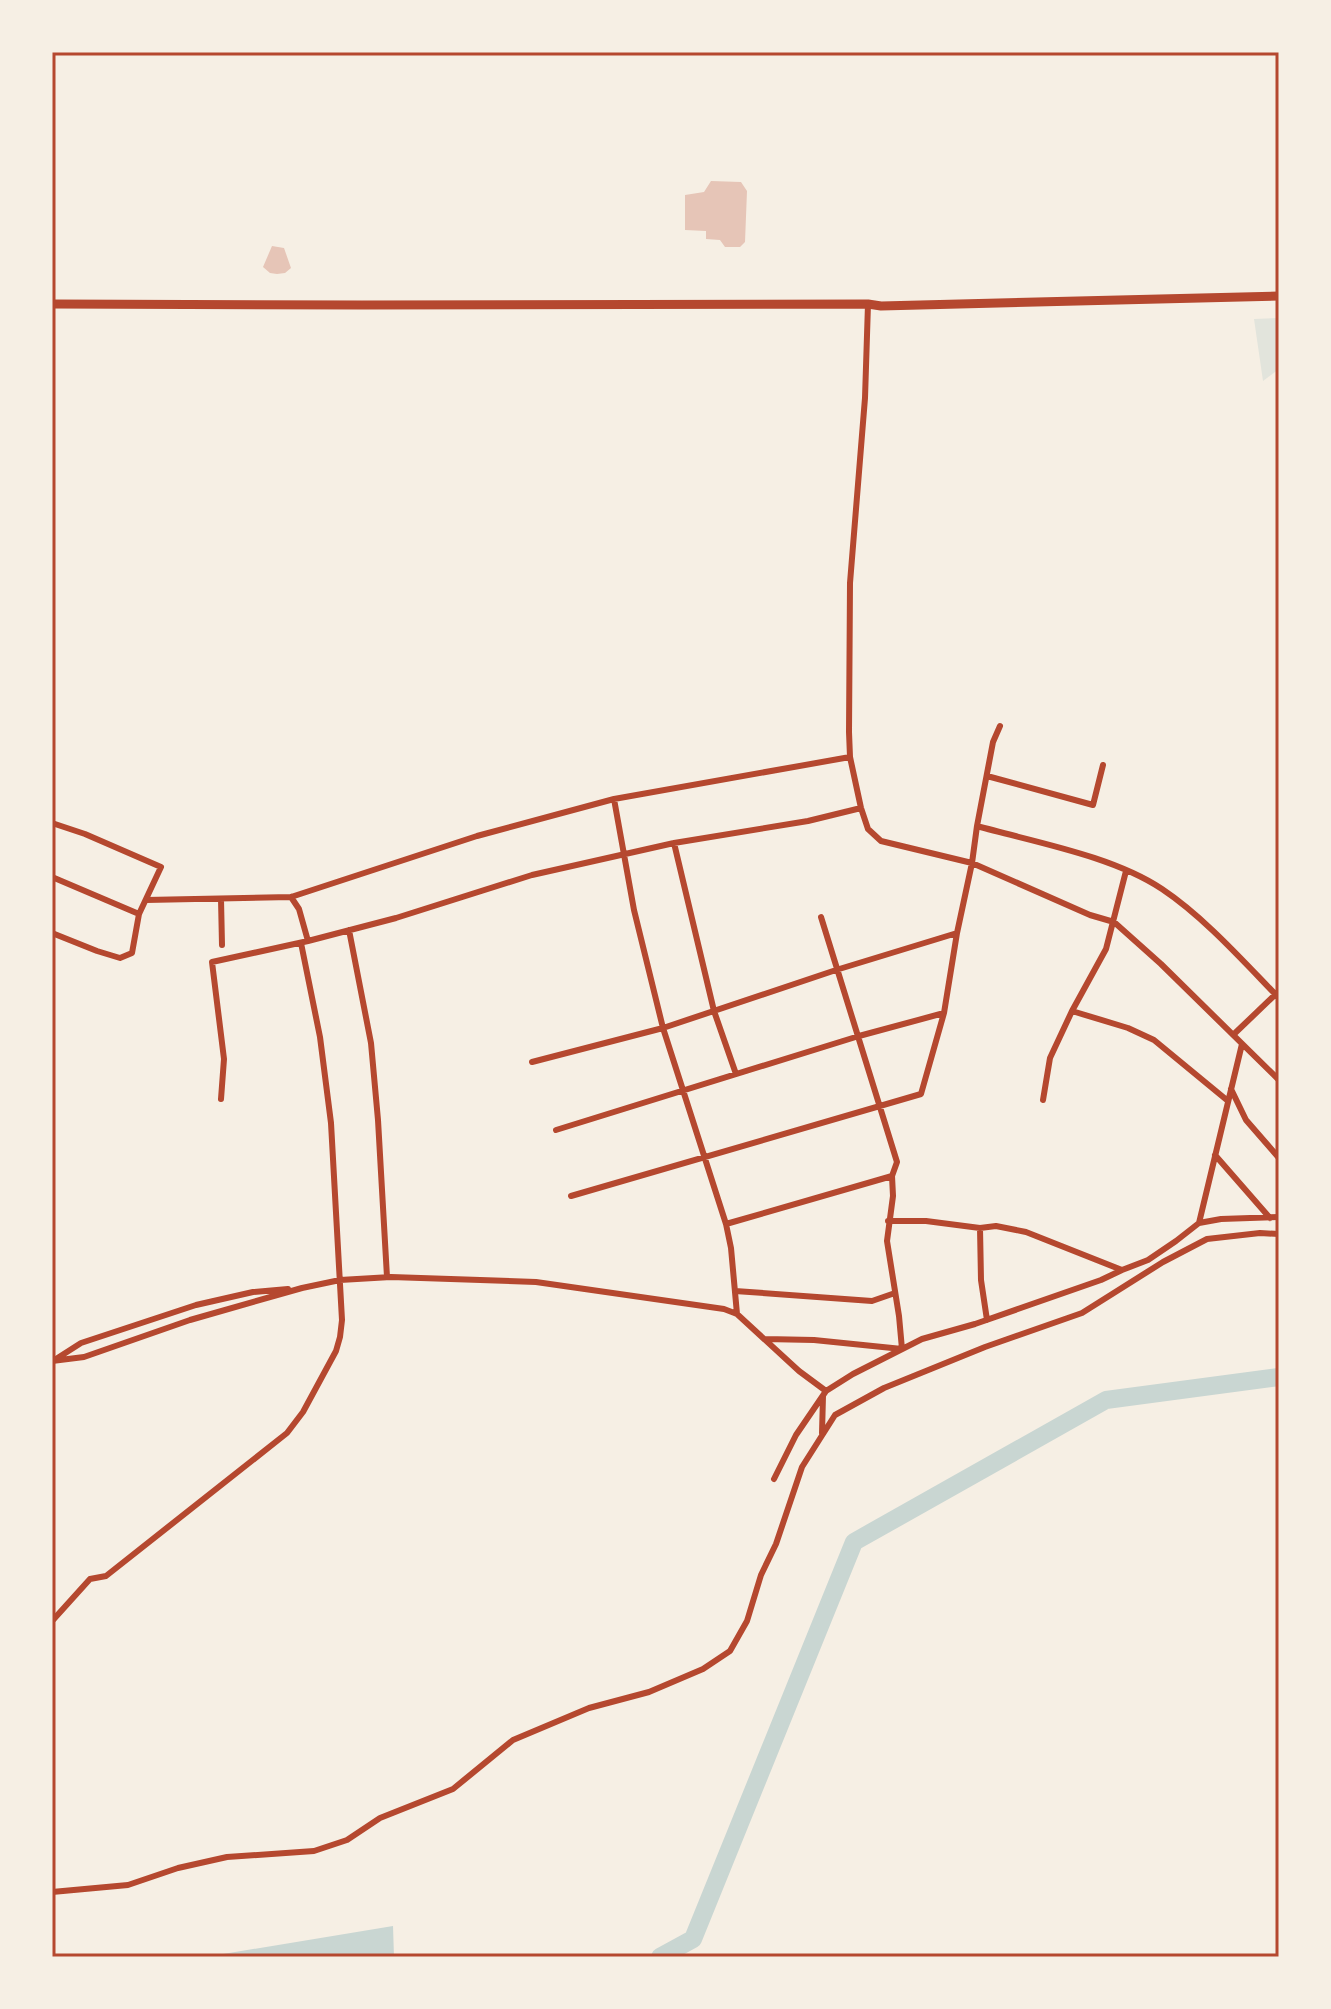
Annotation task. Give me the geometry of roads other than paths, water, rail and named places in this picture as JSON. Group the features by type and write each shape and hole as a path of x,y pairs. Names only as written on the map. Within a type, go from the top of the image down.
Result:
{"highway":[{"path":"52,304 881,306 1279,296"}],"street":[{"path":"868,304 865,398 850,583 849,732 850,757 868,829 884,842 972,863 1090,915 1114,922 1279,1080"},
{"path":"571,1196 921,1094 944,1013 993,742 1000,726"},
{"path":"146,900 291,897 477,836 614,799 850,757"},
{"path":"987,776 1093,805 1103,765"},
{"path":"614,799 634,910 663,1028 726,1224 737,1314"},
{"path":"221,1099 224,1059 212,962 396,918 532,875 624,853 808,821 861,808"},
{"path":"52,823 161,867 139,914 132,953 120,958 52,933"},
{"path":"977,826 1098,859 1162,889 1188,909 1278,994 1233,1035"},
{"path":"674,843 714,1011 736,1074"},
{"path":"1043,1100 1050,1058 1106,949 1126,871"},
{"path":"52,877 139,914"},
{"path":"53,1620 90,1579 106,1576 277,1442 296,1423 310,1401 338,1344 342,1320 331,1123 305,942 299,909 291,897"},
{"path":"221,899 222,945"},
{"path":"821,917 897,1162 892,1176 893,1196 887,1241 902,1349"},
{"path":"349,930 371,1043 387,1277"},
{"path":"532,1062 663,1028 957,933"},
{"path":"1072,1011 1128,1028 1154,1040 1228,1101"},
{"path":"556,1130 859,1036 944,1013"},
{"path":"1199,1223 1242,1043"},
{"path":"1231,1088 1246,1120 1279,1158"},
{"path":"1215,1155 1270,1218"},
{"path":"726,1224 892,1176"},
{"path":"774,1479 796,1435 825,1393 853,1374 922,1339 987,1320 1148,1260 1199,1223 1279,1217"},
{"path":"888,1221 926,1221 980,1228 996,1226 1026,1232 1122,1270"},
{"path":"980,1228 981,1280 987,1320"},
{"path":"52,1892 128,1885 178,1868 227,1857 314,1851 347,1840 380,1818 453,1789 513,1740 589,1708 649,1692 703,1669 730,1651 747,1621 802,1467 835,1415 884,1388 985,1347 1082,1313 1163,1262 1207,1239 1279,1234"},
{"path":"52,1360 84,1357 190,1320 340,1280 387,1277 503,1280 561,1285 724,1309 737,1314 825,1393"},
{"path":"52,1360 81,1343 196,1305 253,1292 302,1288"},
{"path":"735,1291 872,1301 895,1293"},
{"path":"765,1339 814,1340 902,1349"},
{"path":"822,1436 825,1393"}],"waterway":[{"path":"660,1957 693,1939 854,1542 1106,1400 1279,1377"}]}
